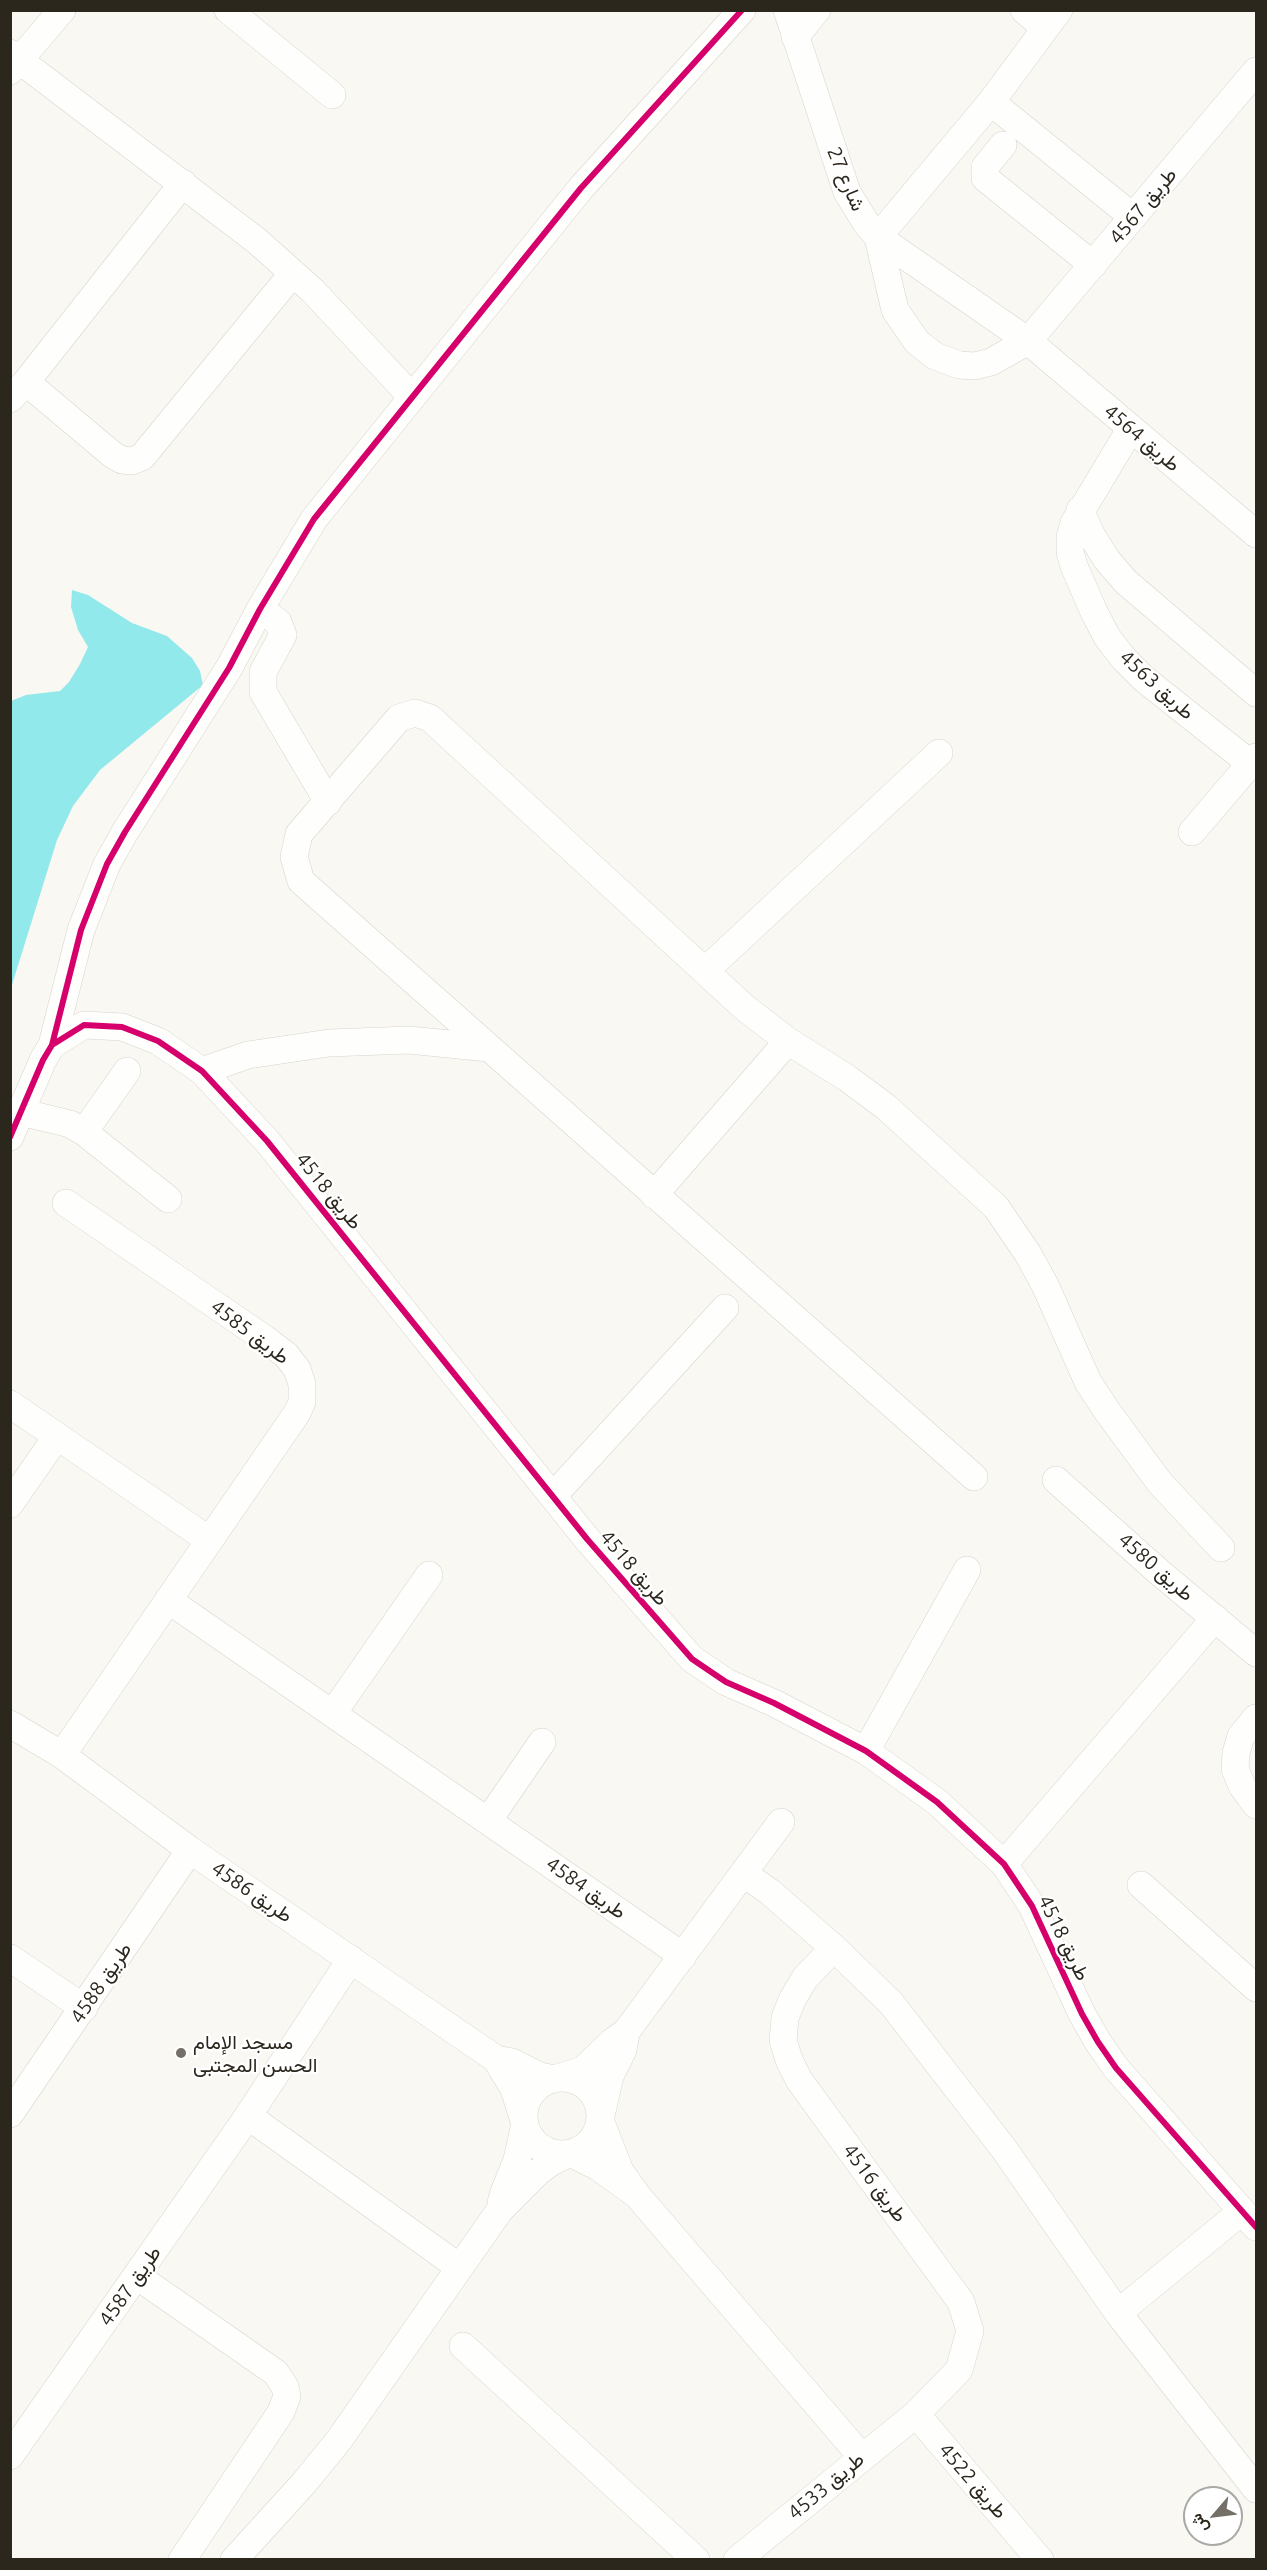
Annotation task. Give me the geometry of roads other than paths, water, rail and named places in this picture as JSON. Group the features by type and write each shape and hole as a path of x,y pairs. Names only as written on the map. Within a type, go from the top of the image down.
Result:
{"street":[{"path":"62,10 13,61 183,183 257,241 313,291 411,396"},
{"path":"228,10 332,95"},
{"path":"52,1045 81,930 107,864 229,668 260,609 314,519 581,188 742,10"},
{"name":"شارع 27","path":"787,10 847,192 866,224 878,237 1029,342"},
{"path":"795,37 817,10"},
{"path":"1024,10 1052,19 991,102 878,237 895,310 917,342 935,356 959,365 975,366 991,362 1029,342"},
{"name":"طريق 4567","path":"1029,342 1257,71"},
{"path":"991,102 1133,217"},
{"path":"1003,145 986,167 985,178 1093,265"},
{"path":"183,183 18,391 122,460 132,461 142,457 292,273"},
{"name":"طريق 4564","path":"1029,342 1257,534"},
{"name":"طريق 4563","path":"1131,428 1080,510 1070,537 1070,552 1094,612 1107,637 1124,659 1144,679 1254,760 1192,832"},
{"path":"1080,510 1102,552 1126,582 1257,693"},
{"path":"260,609 278,622 283,635 263,672 263,692 328,802"},
{"path":"974,1477 301,881 296,870 295,845 306,824 328,802 399,718 415,713 436,723 745,1008 788,1041 847,1078 886,1107 996,1206 1028,1254 1045,1285 1088,1382 1107,1411 1160,1483 1221,1548"},
{"path":"706,970 939,753"},
{"name":"طريق 4518","path":"10,1137 43,1059 52,1045 84,1025 122,1027 158,1041 202,1071 267,1141 553,1496 692,1659 726,1682 774,1703 866,1751 937,1802 1004,1864 1032,1906 1082,2014 1098,2042 1116,2068 1249,2220"},
{"path":"202,1071 248,1055 329,1042 409,1040 489,1048"},
{"path":"654,1195 788,1041"},
{"path":"84,1132 126,1071"},
{"path":"21,1112 70,1124 84,1132 168,1199"},
{"name":"طريق 4585","path":"62,1755 297,1413 302,1402 303,1384 297,1369 286,1355 66,1203"},
{"path":"553,1496 724,1308"},
{"path":"10,1404 209,1540"},
{"path":"10,1504 57,1436"},
{"name":"طريق 4580","path":"1056,1480 1159,1572 1257,1653"},
{"path":"866,1751 967,1570"},
{"path":"333,1713 429,1575"},
{"name":"طريق 4584","path":"168,1600 683,1956"},
{"path":"1004,1864 1215,1618"},
{"path":"1257,1718 1241,1736 1236,1753 1236,1769 1242,1786 1257,1804"},
{"name":"طريق 4586","path":"10,1724 62,1755 190,1851 496,2059 512,2062 540,2076 554,2079"},
{"path":"488,1821 542,1742"},
{"path":"500,2210 504,2192 517,2160 528,2101 543,2084 583,2070 626,2032 782,1822"},
{"name":"طريق 4588","path":"10,2114 190,1851"},
{"path":"744,1874 770,1892 834,1948 891,2003 1004,2149 1118,2313 1257,2489"},
{"path":"1141,1885 1257,1988"},
{"name":"طريق 4516","path":"834,1948 805,1978 792,2000 785,2018 783,2040 789,2060 799,2080 951,2287 961,2302 970,2331 959,2370 916,2414"},
{"path":"10,1958 84,2008"},
{"name":"طريق 4587","path":"10,2456 248,2116 351,1959"},
{"path":"234,2559 304,2484 339,2440 500,2210 538,2172 590,2142 600,2120 610,2076 623,2050 626,2032"},
{"name":"طريق 4586","path":"496,2059 514,2089 525,2124"},
{"path":"554,2079 566,2078 587,2088 595,2097 600,2120 620,2171 637,2195 861,2456"},
{"path":"248,2116 459,2267"},
{"path":"525,2124 530,2135 547,2151 570,2153 598,2167 637,2195"},
{"path":"1118,2313 1249,2220"},
{"path":"136,2276 276,2373 285,2387 287,2396 281,2412 182,2559"},
{"path":"464,2346 696,2559"},
{"name":"طريق 4533","path":"737,2559 861,2456 916,2414"},
{"name":"طريق 4522","path":"916,2414 1030,2556"}],"water":[{"path":"72,590 88,595 132,623 167,636 192,658 200,671 203,685 100,770 73,806 57,840 11,988 11,701 26,695 60,691 69,682 80,664 88,647 78,630 71,607"}],"place":[{"name":"مسجد الإمام الحسن المجتبى","path":"181,2053"}]}
